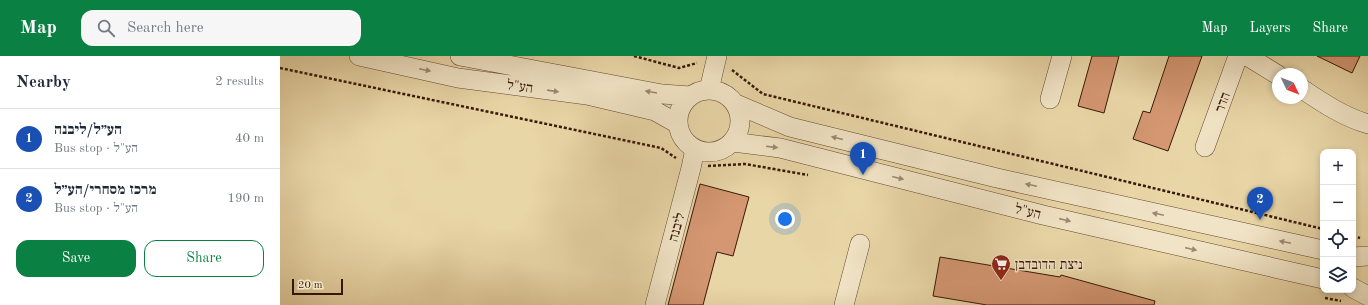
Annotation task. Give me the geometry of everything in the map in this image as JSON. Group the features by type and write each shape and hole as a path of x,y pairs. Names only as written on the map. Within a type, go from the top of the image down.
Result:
{"street":[{"name":"הע\"ל","path":"359,56 458,78 587,95 656,111 678,124"},
{"name":"הע\"ל","path":"460,56 519,62 662,94 690,96"},
{"path":"1050,99 1062,56"},
{"name":"הדר","path":"1205,148 1238,56"},
{"path":"1246,56 1272,71"},
{"path":"709,90 716,57"},
{"path":"699,91 720,91 729,96 736,104 740,113 741,123 733,142 725,149 715,152 705,152 695,149 686,143 678,124 679,114 683,104 690,96 699,91"},
{"path":"1308,93 1329,107 1368,124"},
{"name":"הע\"ל","path":"736,104 790,127 997,178 1320,249"},
{"name":"הע\"ל","path":"733,142 780,148 1320,287"},
{"name":"ליבנה","path":"655,305 695,149"},
{"path":"844,305 860,244"},
{"path":"1356,256 1368,256"},
{"path":"1349,295 1368,296"}],"path":[{"path":"634,56 679,68 716,57 763,94 1320,228"},
{"path":"280,68 661,148 691,168 745,164 812,176"}],"building":[{"path":"1092,56 1119,56 1104,113 1078,106"},
{"path":"1169,56 1202,56 1168,151 1133,139 1143,111 1150,113"},
{"path":"1317,56 1360,56 1352,73"},
{"path":"700,184 749,197 733,256 717,252 703,305 668,305"},
{"path":"940,257 1060,277 1061,275 1155,301 1154,305 987,305 933,296"}],"place":[{"name":"הע״ל/ליבנה","path":"863,175"},
{"name":"מרכז מסחרי/הע״ל","path":"1260,220"},
{"name":"ניצת הדובדבן","path":"1001,281"}]}
